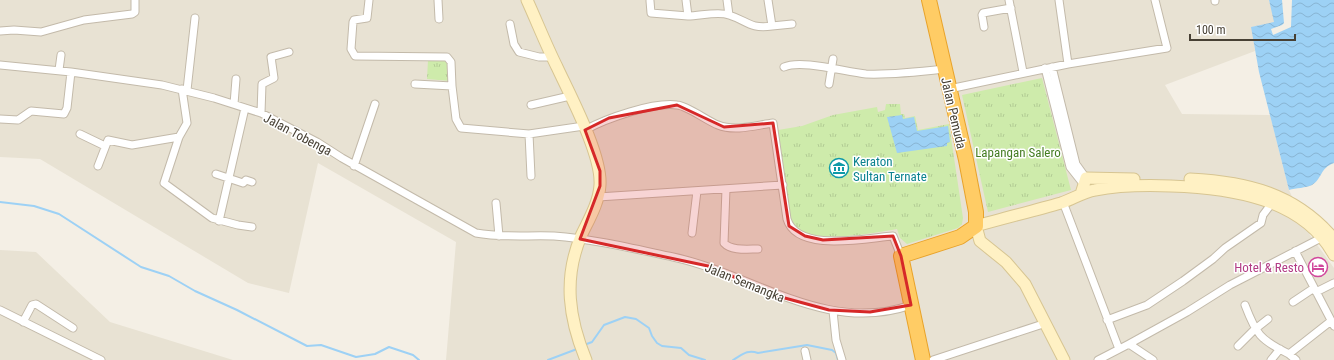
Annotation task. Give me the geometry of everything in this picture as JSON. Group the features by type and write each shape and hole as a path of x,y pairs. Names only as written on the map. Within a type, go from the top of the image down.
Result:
{"highway":[{"name":"Jalan Pemuda","path":"929,0 973,198 976,226"},
{"path":"923,360 901,256 960,237 976,226"}],"street":[{"path":"0,31 14,30 41,32 84,20 132,14 135,12 135,0"},
{"path":"369,0 367,18 354,20 352,22 352,53 355,56 450,58 452,62 452,86 456,119 461,128 529,134 585,128 617,115 677,104 724,127 739,127 773,123 789,226 799,234 815,239 836,241 893,236 901,256"},
{"path":"438,0 439,19"},
{"path":"527,0 585,128 600,171 598,197 580,239 573,265 569,300 585,358"},
{"path":"686,0 688,16"},
{"path":"727,0 729,15"},
{"path":"768,0 772,26"},
{"path":"1009,0 1023,72"},
{"path":"1059,0 1068,64"},
{"path":"949,89 1049,67 1167,48 1155,0"},
{"path":"650,1 651,13 688,16 729,15 754,27 792,24"},
{"path":"984,27 983,13 1011,8"},
{"path":"195,18 185,90 187,118 179,137 164,183 206,214 219,221 252,227"},
{"path":"510,24 514,44 519,52 539,57 552,56"},
{"path":"261,114 262,84 274,78 271,57 289,52"},
{"path":"59,70 61,55"},
{"path":"829,84 834,59"},
{"path":"784,67 795,63 832,69 884,74 944,68"},
{"name":"Jalan Tobenga","path":"0,65 59,70 185,90 234,104 261,114 317,142 354,166 468,230 476,233 499,236 532,235 580,239"},
{"path":"1049,67 1070,167 1083,186 1094,190 1138,185 1193,187 1251,196 1276,202 1313,217 1333,248"},
{"path":"0,119 18,120 31,111 64,114 67,108 71,72"},
{"path":"234,104 236,79"},
{"path":"415,84 452,86"},
{"path":"531,105 570,96"},
{"path":"354,166 375,104"},
{"path":"219,221 245,108"},
{"path":"80,134 104,146"},
{"path":"529,134 531,176"},
{"path":"98,166 104,146 108,140 132,145 179,137"},
{"path":"216,174 243,183 246,180 252,182"},
{"path":"980,241 976,226 1063,202 1083,186 1218,181 1258,188 1276,202 1307,222 1323,236 1333,248"},
{"path":"598,197 783,184"},
{"path":"726,189 724,243 727,246 737,249 758,249"},
{"path":"692,233 697,191"},
{"path":"1063,202 1119,349"},
{"path":"1107,320 1147,306 1183,281 1213,259 1225,248 1261,224 1263,215 1276,202"},
{"path":"496,203 499,236"},
{"path":"1098,360 1187,312 1230,285 1323,236"},
{"path":"960,237 980,241 1015,271 1025,284 1064,360"},
{"name":"Jalan Semangka","path":"580,239 673,257 708,266 781,296 833,311 849,313 870,312 911,305"},
{"path":"1289,354 1332,324 1295,251"},
{"path":"1293,302 1315,290 1334,283"},
{"path":"24,322 32,305 36,304 73,328"},
{"path":"1245,305 1254,330 1269,344 1289,354 1296,360"},
{"path":"0,310 101,360"},
{"path":"833,311 836,340 842,360"},
{"path":"1238,346 1268,319"},
{"path":"933,360 1046,323"},
{"path":"1130,344 1153,360"},
{"path":"1271,360 1280,349"},
{"path":"805,351 807,360"},
{"path":"80,360 83,352"}],"highlighted area":[{"path":"677,105 724,127 773,123 789,226 805,236 823,240 893,236 901,256 911,305 870,312 829,310 781,297 708,266 580,239 600,186 600,171 585,130 609,118"}],"shaded area":[{"path":"0,0 1269,0 1275,22 1252,27 1255,51 1165,85 1182,114 1270,115 1289,190 1310,235 1334,268 1334,360 446,360 456,242 318,163 289,293 248,283 40,159 0,157"},
{"path":"0,250 36,252 110,322 233,360 0,360"}],"green space":[{"path":"428,60 451,61 450,81 427,79"},
{"name":"Lapangan Salero","path":"1042,78 1071,190 988,212 962,95"},
{"path":"886,104 900,104 901,114 904,114 905,118 915,116 918,130 949,124 963,218 962,224 958,228 907,244 900,238 897,229 841,236 810,235 798,231 791,224 787,209 783,162 778,130 802,126 833,115 877,107 878,112 885,110"}],"water":[{"path":"1269,0 1334,0 1334,163 1326,168 1318,180 1312,185 1289,190 1259,72 1251,27 1274,22"},
{"path":"902,115 903,119 914,117 917,131 948,126 950,142 947,143 947,146 897,153 887,117"}],"pier":[{"path":"1282,0 1292,0 1291,27 1273,35 1271,29 1284,23"}],"waterway":[{"path":"0,202 34,206 59,214 141,267 169,276 195,291 237,310 307,346 321,345 356,357 375,354 389,347 413,355 419,360"},
{"path":"584,345 592,342 604,325 625,317 636,319 649,328 657,343 662,346 681,348 689,355 705,360"},
{"path":"733,360 748,352 758,353 807,345 832,350 836,353 838,360"},
{"path":"548,360 577,349"}],"place":[{"name":"Keraton Sultan Ternate","path":"839,168"},
{"name":"Hotel & Resto","path":"1318,267"}]}
